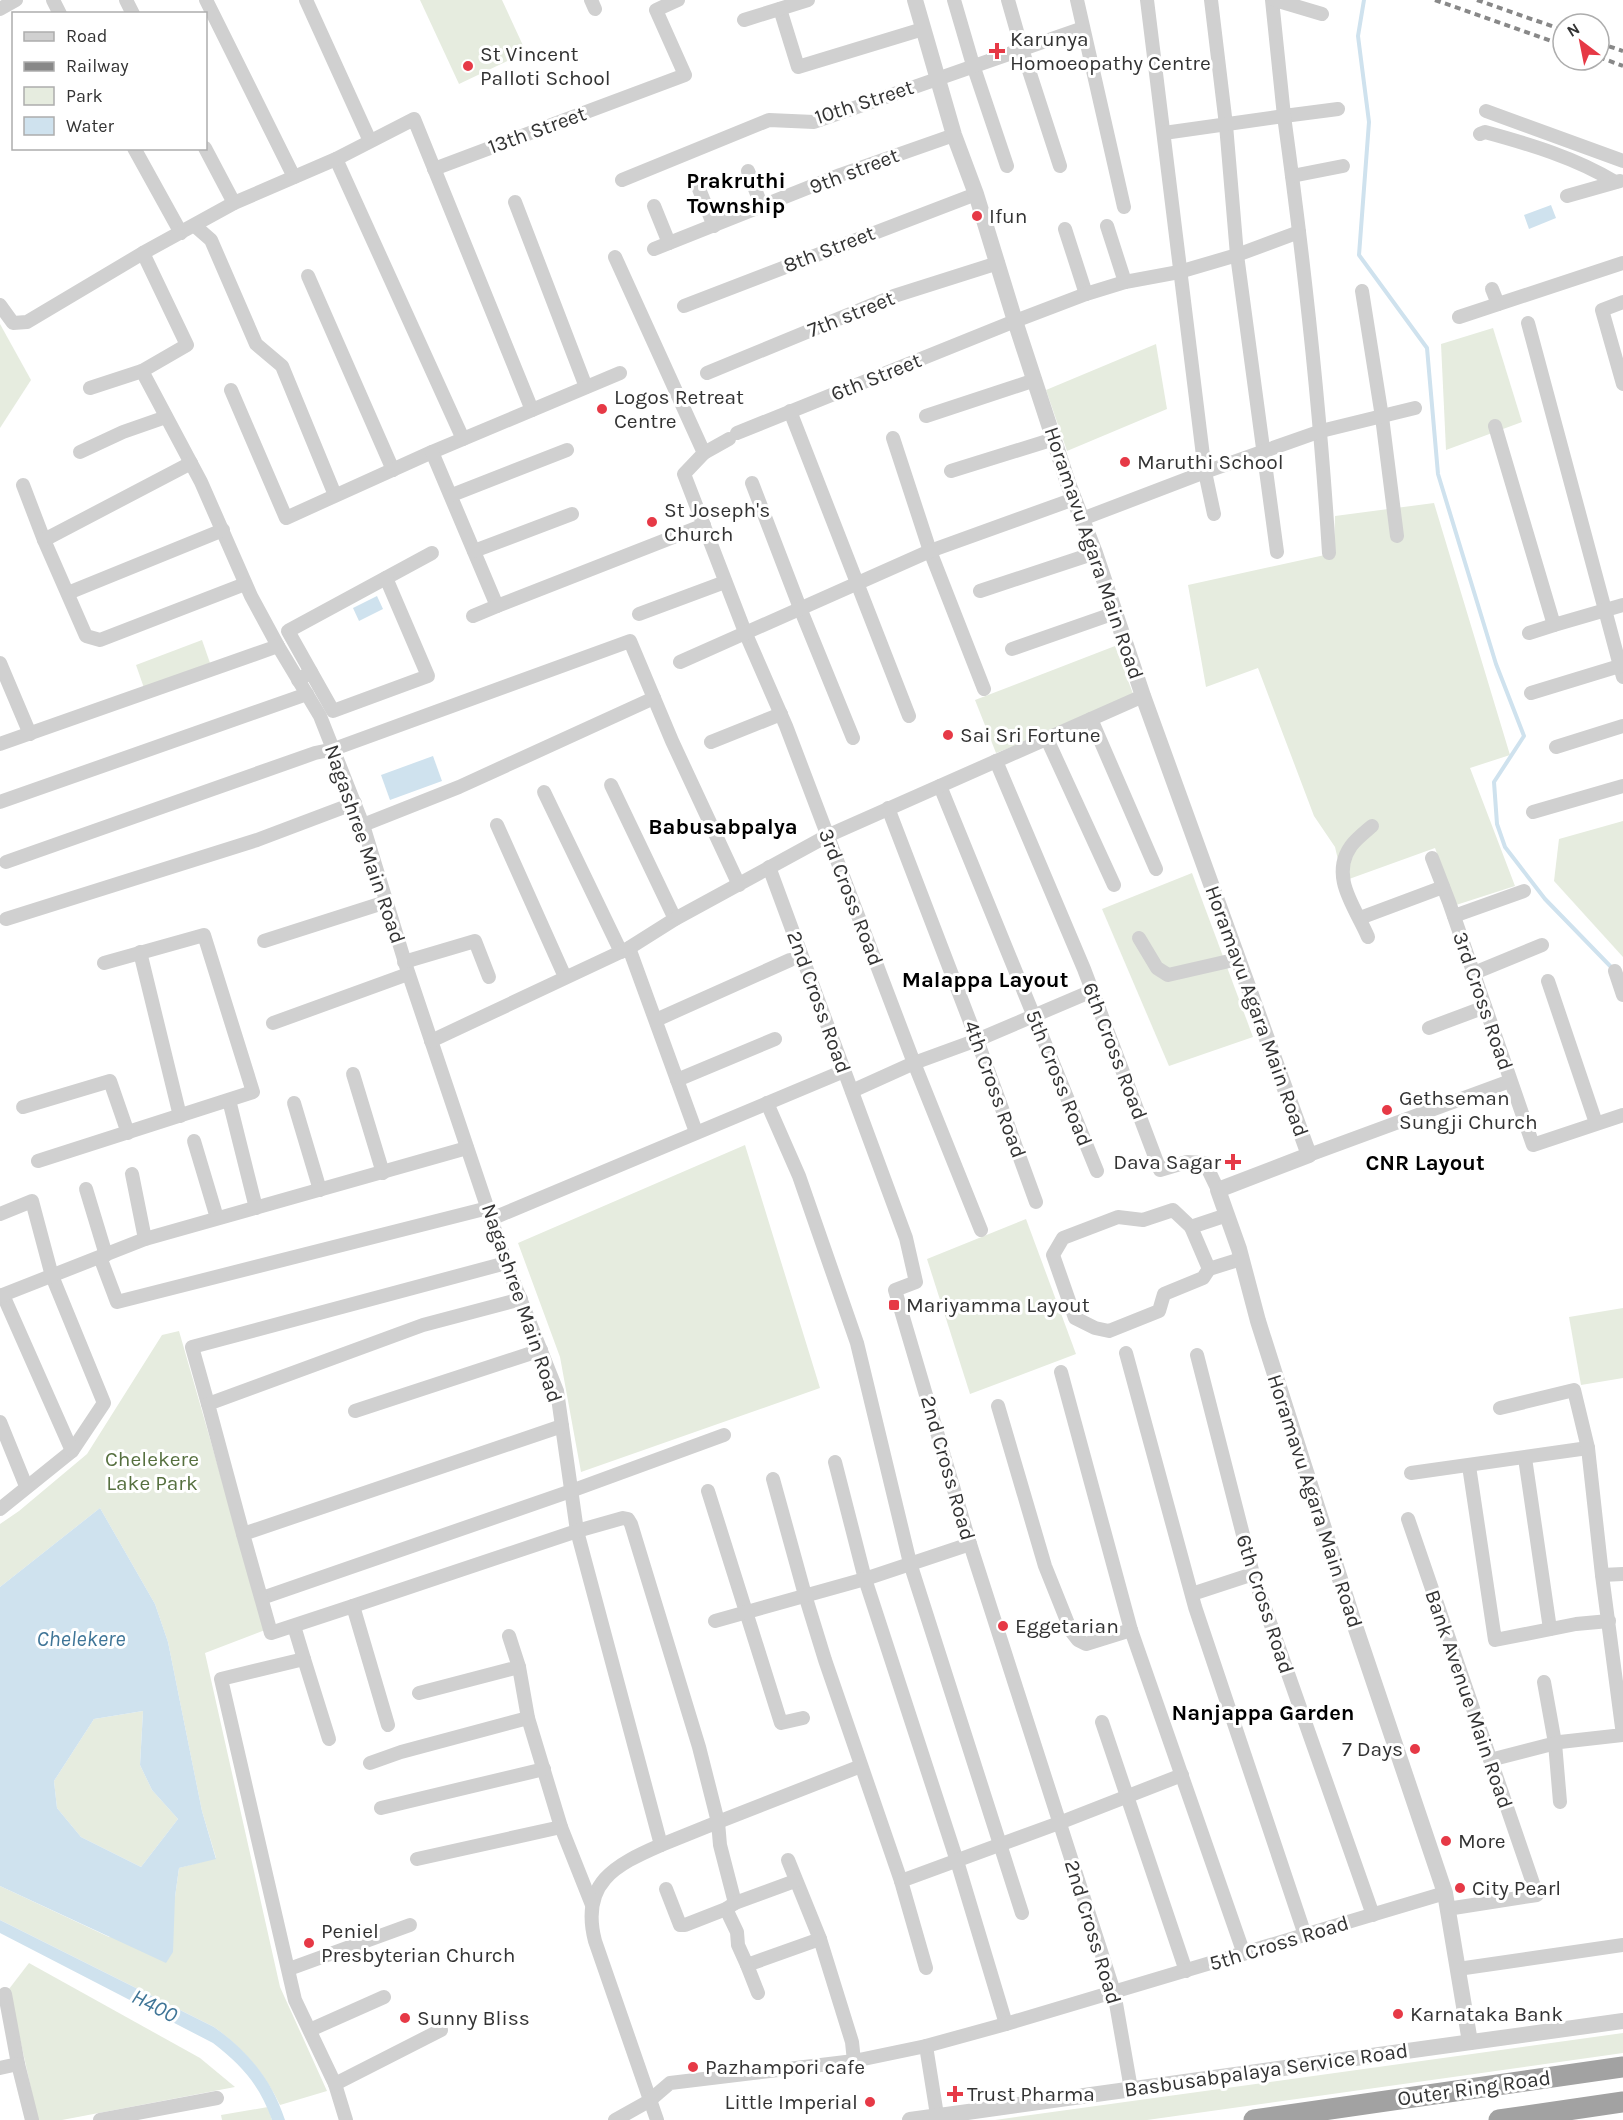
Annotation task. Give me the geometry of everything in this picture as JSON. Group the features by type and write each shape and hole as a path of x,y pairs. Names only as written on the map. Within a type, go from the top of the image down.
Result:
{"highway":[{"name":"Outer Ring Road","path":"1254,2120 1623,2067"},
{"name":"Outer Ring Road","path":"1499,2120 1623,2102"}],"street":[{"path":"0,9 16,0"},
{"path":"206,0 294,177"},
{"path":"306,0 370,141"},
{"name":"13th Street","path":"434,169 685,75 656,10 678,0"},
{"path":"744,20 808,0"},
{"name":"Horamavu Agara Main Road","path":"915,0 954,135 976,194 1074,499 1309,1155 1218,1190 1354,1623 1446,1901 1470,2042"},
{"path":"954,0 1007,166"},
{"path":"1008,0 1060,166"},
{"path":"1077,0 1124,207"},
{"path":"1147,0 1205,472 1214,514"},
{"path":"1211,0 1226,125 1237,255 1277,552"},
{"path":"1322,14 1274,0 1284,116 1321,431 1329,553"},
{"path":"780,9 798,67 923,29"},
{"name":"10th Street","path":"622,180 769,120 814,122 1083,28"},
{"path":"1164,133 1338,109"},
{"path":"1486,111 1623,161"},
{"path":"0,305 13,323 27,322 142,253 234,203 336,159 414,119 532,410"},
{"path":"1480,134 1485,132 1557,154 1619,181"},
{"name":"9th street","path":"654,249 840,175 954,135"},
{"path":"135,150 181,233"},
{"path":"206,150 234,203"},
{"path":"336,159 463,439"},
{"path":"1292,176 1343,166"},
{"path":"748,171 762,207"},
{"path":"1567,196 1619,181"},
{"path":"699,189 714,226"},
{"name":"8th Street","path":"684,306 976,194"},
{"path":"516,202 586,387"},
{"path":"654,206 669,243"},
{"path":"195,226 211,240 256,345 282,366 335,495"},
{"path":"1107,226 1125,282"},
{"path":"1065,229 1086,294"},
{"name":"6th Street","path":"704,525 684,474 704,453 733,436 790,411 1086,294 1125,282 1179,272 1237,255 1299,232"},
{"path":"90,388 142,371 187,345 142,253"},
{"path":"615,258 704,453"},
{"name":"7th street","path":"707,373 894,296 998,263"},
{"path":"1459,317 1623,263"},
{"path":"308,276 393,470"},
{"path":"1492,289 1498,304"},
{"path":"1362,291 1382,417 1397,536"},
{"path":"1623,302 1602,310 1623,384"},
{"path":"1528,323 1622,670 1531,693"},
{"name":"Nagashree Main Road","path":"142,371 201,482 245,584 278,646 320,716 363,825 406,968 506,1263 557,1391 577,1531 662,1845"},
{"path":"231,390 286,518 432,452 620,373"},
{"path":"926,416 1035,380"},
{"path":"1083,519 1321,431 1415,408"},
{"path":"790,411 909,716"},
{"path":"80,452 123,432 166,417"},
{"path":"1495,426 1554,626"},
{"path":"893,438 930,551 984,688"},
{"path":"951,471 1054,439"},
{"path":"452,495 567,450"},
{"path":"432,452 497,606"},
{"path":"44,540 191,464"},
{"path":"752,483 853,738"},
{"path":"23,485 86,636 100,640 245,584"},
{"path":"680,662 930,551 1074,499"},
{"path":"474,551 572,514"},
{"path":"473,616 704,525"},
{"name":"3rd Cross Road","path":"704,525 745,632 781,714 914,1063 981,1230"},
{"path":"68,593 223,530"},
{"path":"386,578 428,676 333,711 288,631 432,553"},
{"path":"980,591 1095,553"},
{"path":"639,614 725,582"},
{"path":"1529,633 1623,605"},
{"path":"1012,649 1115,613"},
{"path":"6,862 315,753 334,749 630,641 672,741 739,885"},
{"path":"0,744 278,646"},
{"path":"0,666 30,734"},
{"path":"298,680 311,672"},
{"path":"0,802 307,694"},
{"path":"431,1041 625,950 827,836 1143,696"},
{"path":"363,825 459,787 654,698"},
{"path":"711,742 781,714"},
{"path":"1091,719 1156,869"},
{"path":"1556,747 1623,726"},
{"path":"1047,739 1114,885"},
{"name":"6th Cross Road","path":"996,761 1092,992 1160,1170 1187,1162 1205,1163 1218,1190"},
{"path":"611,785 675,920"},
{"name":"5th Cross Road","path":"940,786 1097,1170"},
{"path":"1533,812 1623,786"},
{"path":"544,792 625,950 656,1020 696,1132"},
{"path":"6,919 257,840 355,803"},
{"name":"4th Cross Road","path":"888,808 1036,1202"},
{"path":"497,825 564,977"},
{"path":"1368,937 1344,889 1342,867 1351,846 1372,826"},
{"name":"3rd Cross Road","path":"1432,858 1533,1145 1596,1123"},
{"name":"2nd Cross Road","path":"769,867 906,1238 916,1282 895,1290 970,1544 1114,1992 1131,2089"},
{"path":"1360,918 1443,887"},
{"path":"1454,916 1524,891"},
{"path":"264,941 386,902"},
{"path":"38,1161 253,1092 204,935 104,963"},
{"path":"1138,938 1157,968 1168,975 1238,959"},
{"path":"273,1023 475,941 489,976"},
{"path":"1474,973 1542,945"},
{"path":"140,952 180,1116"},
{"path":"656,1020 790,960"},
{"path":"1615,971 1623,995"},
{"path":"1548,981 1596,1123 1623,1115"},
{"path":"852,1091 914,1063 977,1041 1033,1015 1092,992"},
{"path":"1429,1028 1485,1006"},
{"path":"677,1080 775,1039"},
{"path":"86,1189 117,1302 490,1213 844,1071"},
{"path":"353,1074 383,1173"},
{"path":"23,1107 110,1081 128,1132"},
{"path":"1309,1155 1510,1081"},
{"path":"229,1100 256,1208"},
{"path":"294,1103 320,1190"},
{"path":"767,1103 799,1176 857,1343 910,1563 1022,1914"},
{"path":"194,1142 217,1218"},
{"path":"72,1450 1,1296 145,1239 467,1148"},
{"path":"132,1174 145,1239"},
{"path":"0,1214 32,1201 52,1276 104,1403 72,1450 0,1509"},
{"path":"1209,1269 1191,1227 1173,1210 1143,1220 1118,1217 1063,1238 1053,1255 1075,1318 1095,1328 1109,1331 1159,1311 1164,1294 1203,1278 1209,1269 1241,1259"},
{"path":"1191,1227 1205,1222 1208,1218 1226,1214"},
{"path":"506,1263 192,1347 271,1633 577,1531 623,1518 628,1519 699,1746 718,1822 738,1945 758,1993"},
{"path":"208,1404 423,1325 521,1299"},
{"path":"355,1411 541,1350"},
{"path":"1126,1353 1192,1594 1305,1935"},
{"name":"6th Cross Road","path":"1197,1355 1253,1574 1373,1915"},
{"path":"1062,1372 1131,1630 1244,1954"},
{"path":"1490,1760 1555,1743 1623,1735 1588,1448 1574,1390 1500,1408"},
{"path":"998,1406 1045,1566 1071,1631 1078,1640 1086,1644 1131,1630"},
{"path":"0,1422 26,1486"},
{"path":"243,1534 562,1426"},
{"path":"262,1598 571,1491 724,1435"},
{"path":"1410,1473 1588,1448"},
{"path":"1525,1458 1550,1629"},
{"path":"835,1462 865,1579 957,1861 1006,2024"},
{"path":"1469,1466 1495,1640 1550,1629 1610,1621"},
{"path":"773,1479 805,1595 901,1881 926,1968"},
{"path":"708,1491 782,1729 803,1718"},
{"name":"Bank Avenue Main Road","path":"1408,1519 1538,1895 1446,1901"},
{"path":"715,1621 865,1579 970,1544"},
{"path":"1192,1594 1253,1574"},
{"path":"1602,1575 1623,1574"},
{"path":"353,1606 388,1725"},
{"path":"294,1626 329,1739"},
{"path":"509,1636 519,1667 528,1718 561,1827 592,1905"},
{"path":"304,1659 221,1679 295,2000 335,2084 346,2120"},
{"path":"419,1693 519,1667"},
{"path":"1544,1682 1555,1743 1560,1802"},
{"path":"370,1763 401,1752 528,1718"},
{"path":"1102,1722 1186,1971"},
{"path":"657,2120 595,1941 591,1920 592,1905 597,1890 610,1873 628,1859 861,1766"},
{"path":"381,1808 544,1769"},
{"path":"901,1881 1182,1775"},
{"path":"417,1859 561,1827"},
{"path":"788,1860 820,1939 852,2042 854,2061"},
{"path":"666,1889 680,1925 685,1926 795,1881"},
{"name":"5th Cross Road","path":"615,2120 650,2101 670,2083 854,2061 926,2046 1373,1915 1446,1901"},
{"path":"289,1969 410,1925"},
{"path":"747,1965 820,1939"},
{"path":"1458,1969 1623,1945"},
{"path":"5,1994 18,2064 32,2120"},
{"path":"310,2030 384,1997"},
{"name":"Basbusabpalaya Service Road","path":"910,2120 1623,2021"},
{"path":"335,2084 441,2030"},
{"path":"926,2046 937,2115"},
{"path":"0,2068 18,2064"},
{"path":"100,2120 217,2098"}],"green space":[{"path":"420,0 502,0 526,52 459,84"},
{"path":"0,324 31,380 0,428"},
{"path":"1493,328 1522,422 1446,450 1441,344"},
{"path":"1156,344 1167,409 1067,451 1046,390"},
{"path":"1434,503 1510,755 1470,768 1515,886 1456,905 1435,848 1338,883 1343,881 1335,847 1314,816 1258,668 1206,687 1188,585 1334,553 1335,516"},
{"path":"202,640 210,663 144,688 136,665"},
{"path":"1115,646 1135,699 996,753 975,700"},
{"path":"1623,821 1623,957 1554,881 1559,839"},
{"path":"1192,873 1253,1037 1169,1066 1102,909"},
{"path":"745,1145 820,1388 581,1472 560,1357 518,1243"},
{"path":"1026,1219 1076,1354 970,1394 927,1259"},
{"path":"1623,1308 1623,1378 1581,1385 1569,1317"},
{"name":"Chelekere Lake Park","path":"179,1331 265,1630 205,1653 280,1987 327,2091 280,2105 252,2062 214,2027 0,1920 0,1886 109,1937 175,1897 179,1868 216,1858 202,1811 168,1642 155,1604 100,1508 0,1587 0,1524 87,1454 162,1335"},
{"path":"143,1711 140,1765 152,1790 178,1819 141,1867 81,1837 57,1808 54,1781 94,1719"},
{"path":"29,1963 200,2058 235,2087 62,2120 38,2120 9,1989"},
{"path":"1623,2033 1623,2053 1147,2120 995,2120"},
{"path":"268,2107 272,2120 222,2120 221,2115"}],"water":[{"path":"1551,205 1556,218 1529,229 1524,215"},
{"path":"377,596 383,609 359,621 353,608"},
{"path":"433,756 442,781 390,800 381,775"},
{"name":"Chelekere","path":"100,1508 155,1604 168,1642 202,1811 216,1859 179,1868 175,1897 173,1952 166,1963 0,1886 0,1587","holes":["143,1711 140,1765 152,1790 178,1819 141,1867 81,1837 57,1808 54,1781 94,1719"]},
{"name":"H400","path":"0,1920 214,2027 248,2056 266,2079 285,2120 272,2120 256,2086 233,2060 213,2043 0,1933"}],"waterway":[{"path":"1364,0 1358,36 1369,122 1359,255 1427,348 1438,474 1496,664 1524,736 1494,782 1497,824 1505,847 1545,899 1614,970"}],"railway":[{"path":"1435,0 1551,41"},
{"path":"1477,0 1551,26"},
{"path":"1611,47 1623,51"},
{"path":"1611,62 1623,66"}],"place":[{"name":"Karunya Homoeopathy Centre","path":"997,51"},
{"name":"St Vincent Palloti School","path":"468,66"},
{"name":"Ifun","path":"977,216"},
{"name":"Logos Retreat Centre","path":"602,409"},
{"name":"Maruthi School","path":"1125,462"},
{"name":"St Joseph's Church","path":"652,522"},
{"name":"Sai Sri Fortune","path":"948,735"},
{"name":"Gethseman Sungji Church","path":"1387,1110"},
{"name":"Dava Sagar","path":"1233,1162"},
{"name":"Mariyamma Layout","path":"894,1305"},
{"name":"Eggetarian","path":"1003,1626"},
{"name":"7 Days","path":"1415,1749"},
{"name":"More","path":"1446,1841"},
{"name":"City Pearl","path":"1460,1888"},
{"name":"Peniel Presbyterian Church","path":"309,1943"},
{"name":"Karnataka Bank","path":"1398,2014"},
{"name":"Sunny Bliss","path":"405,2018"},
{"name":"Pazhampori cafe","path":"693,2067"},
{"name":"Trust Pharma","path":"955,2094"},
{"name":"Little Imperial","path":"870,2102"}],"district":[{"name":"Prakruthi Township","path":"736,192"},
{"name":"Babusabpalya","path":"723,826"},
{"name":"Malappa Layout","path":"985,979"},
{"name":"CNR Layout","path":"1425,1162"},
{"name":"Nanjappa Garden","path":"1263,1712"}]}
